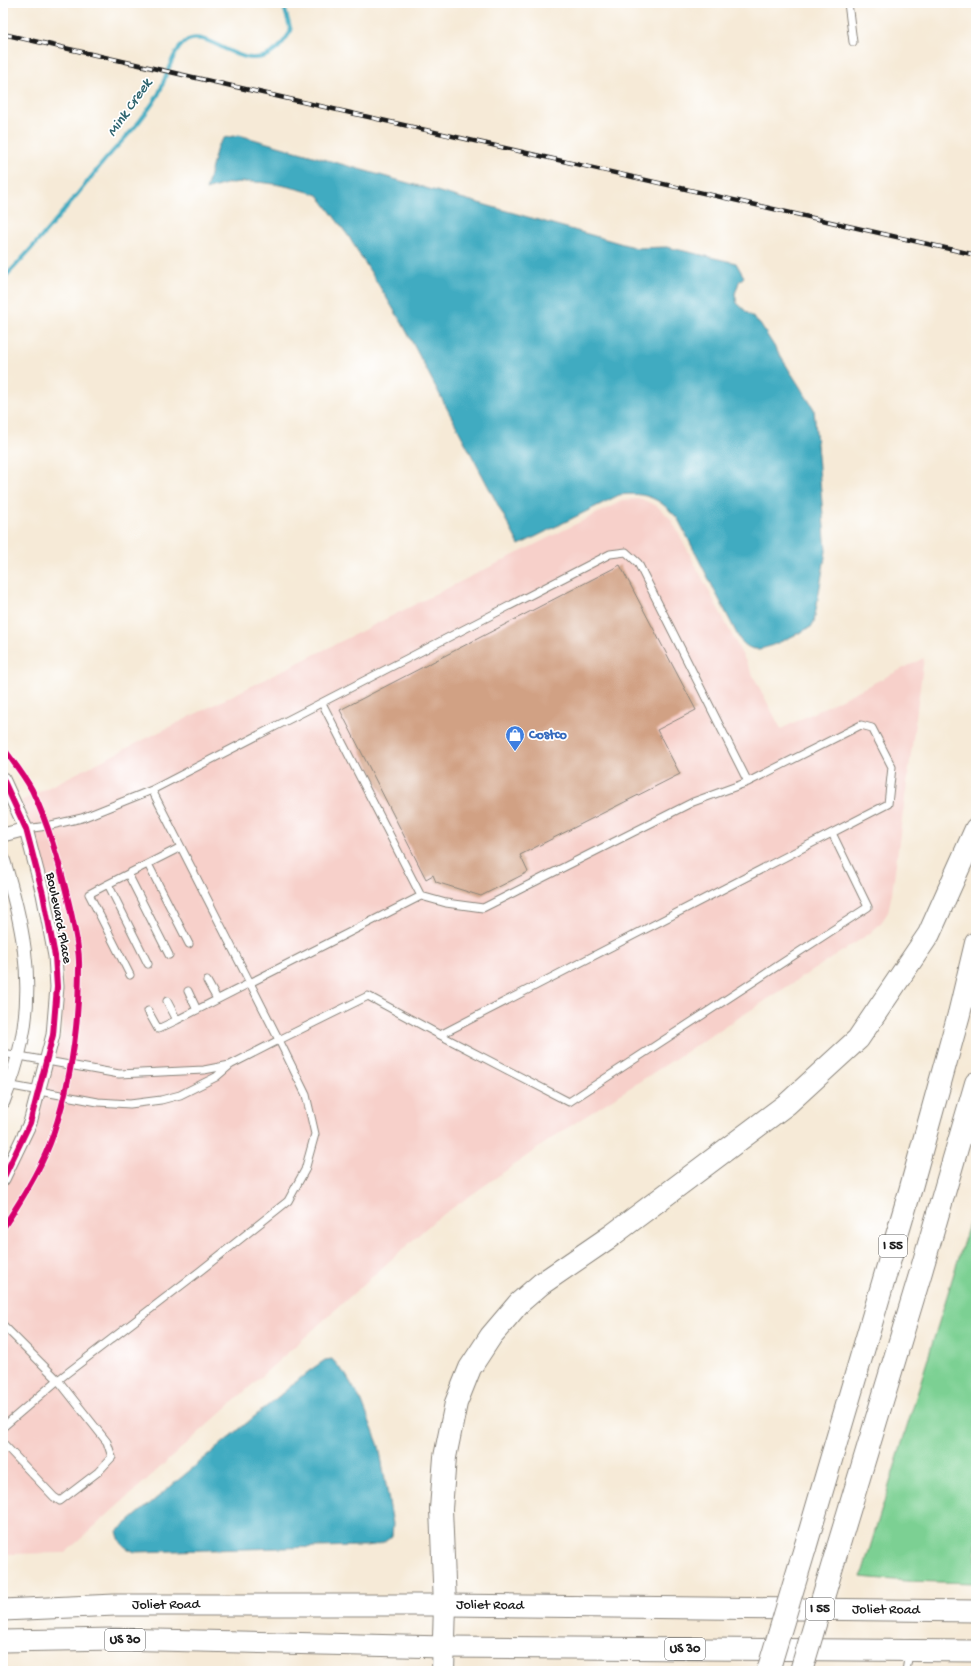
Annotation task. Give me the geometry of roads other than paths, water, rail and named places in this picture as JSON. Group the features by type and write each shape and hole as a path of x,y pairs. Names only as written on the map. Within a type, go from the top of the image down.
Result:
{"highway":[{"path":"443,1671 445,1605 441,1509 445,1457 456,1404 470,1368 491,1336 519,1303 541,1284 611,1236 787,1104 858,1039 930,934 976,829"},
{"name":"I 55","path":"768,1671 912,1183 959,1014 976,943"},
{"name":"I 55","path":"802,1671 927,1253 976,1083"}],"main road":[{"name":"Joliet Road","path":"3,1610 115,1605 445,1605 976,1611"},
{"name":"US 30","path":"3,1641 114,1639 444,1646 908,1661 976,1651"}],"street":[{"name":"Boulevard Place","path":"3,779 26,829 43,894 55,956 57,986 53,1035 39,1092 30,1123 3,1178"},
{"path":"3,835 26,829"},
{"path":"3,859 16,901 27,965 26,1010 21,1045 6,1084 3,1102"}],"lane":[{"path":"848,3 853,42"},
{"path":"26,829 82,818 152,790 610,554 626,552 638,563 748,782"},
{"path":"322,703 421,896"},
{"path":"148,1010 158,1029 421,896 446,903 483,908 693,802 748,782 861,725 872,728 892,767 888,804 440,1035"},
{"path":"3,1427 58,1380 288,1201 305,1170 315,1134 306,1095 152,790"},
{"path":"6,1084 39,1092 98,1102 130,1104 180,1096 216,1077 230,1065 368,996 569,1102 868,907 832,833"},
{"path":"130,975 89,894 181,847"},
{"path":"148,864 189,944"},
{"path":"128,874 170,955"},
{"path":"108,884 148,964"},
{"path":"207,981 217,999"},
{"path":"188,991 197,1010"},
{"path":"167,1001 177,1020"},
{"path":"3,1053 119,1074 204,1070 230,1065"},
{"path":"3,1325 58,1380 107,1442 112,1457 98,1472 60,1501 54,1497 3,1443"}],"water":[{"path":"239,135 637,248 667,247 736,263 744,277 739,282 735,294 737,303 760,324 814,409 826,551 814,622 811,627 761,649 753,649 745,645 740,640 678,519 658,501 645,496 629,494 619,495 519,545 402,323 349,237 318,195 285,186 261,182 238,182 206,190 217,147 224,138"},
{"path":"332,1359 346,1375 362,1402 379,1446 393,1524 392,1536 380,1544 366,1546 135,1552 123,1544 119,1539 117,1531 309,1371 325,1360"}],"waterway":[{"name":"Mink Creek","path":"3,279 41,238 155,101 180,46 195,38 216,44 240,55 252,58 265,56 278,48 291,31 283,3"}],"railway":[{"path":"3,34 976,255"}],"place":[{"name":"Costco","path":"515,752"}]}
